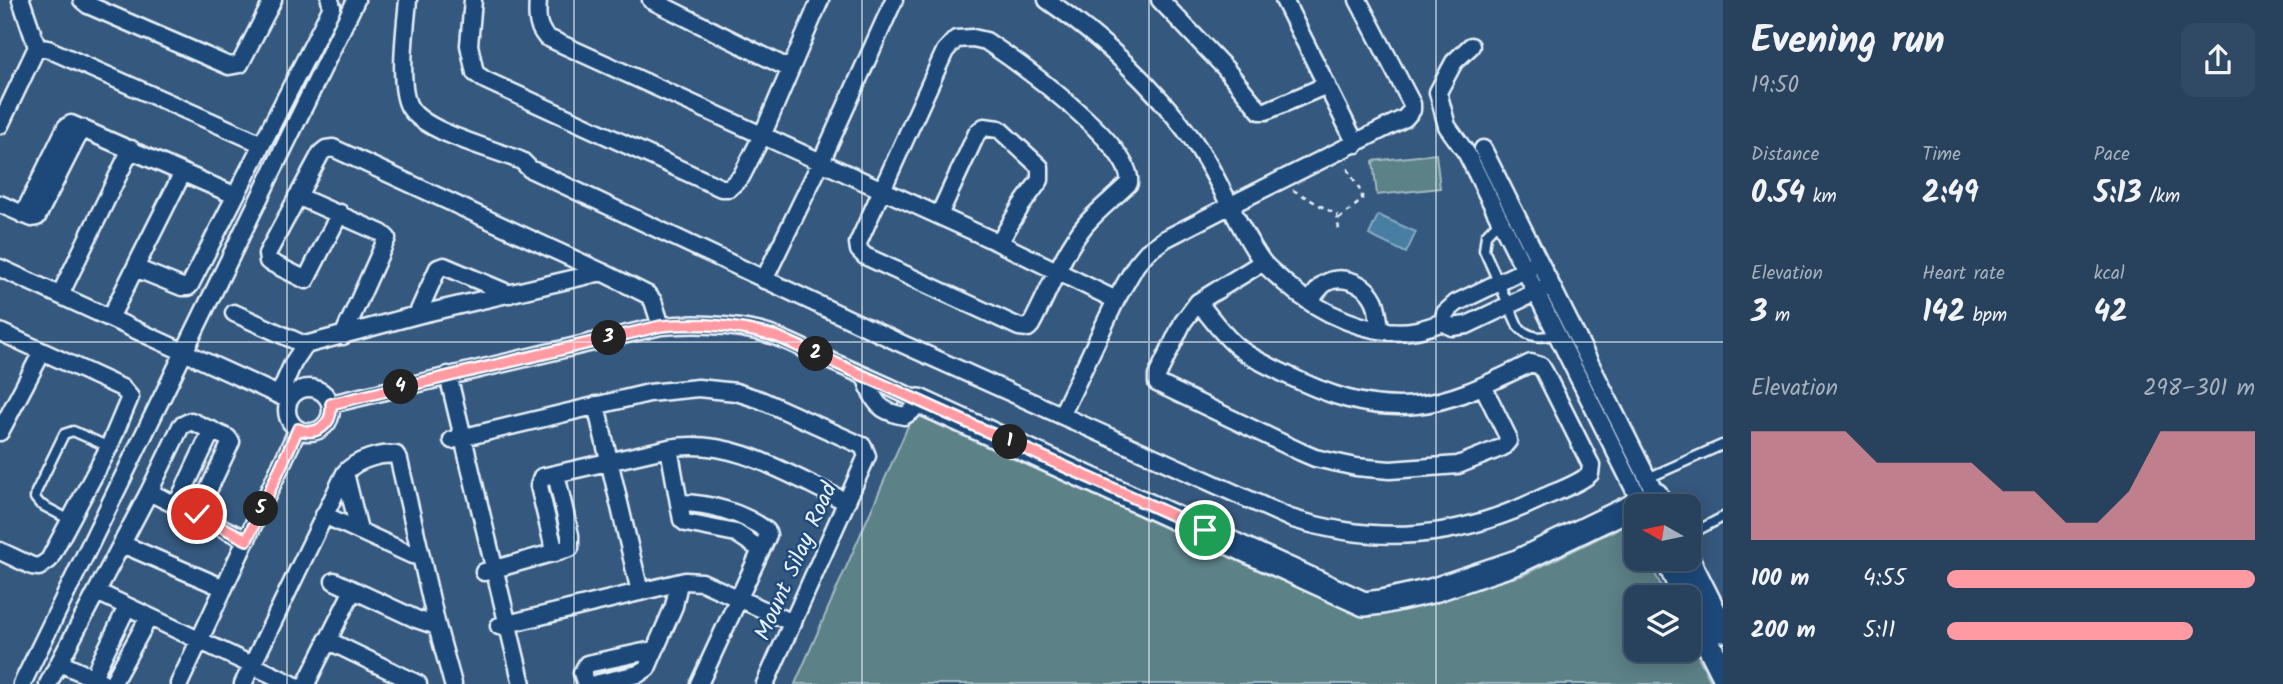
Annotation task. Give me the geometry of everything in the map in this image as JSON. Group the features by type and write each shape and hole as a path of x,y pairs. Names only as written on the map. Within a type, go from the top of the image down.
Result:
{"street":[{"path":"0,125 37,47 21,0"},
{"path":"82,0 88,5 229,66 240,64 273,0"},
{"path":"135,268 181,287 188,287 331,7 330,0"},
{"path":"22,684 356,0"},
{"path":"408,0 404,84 407,100 417,116 454,136 517,159 530,169 764,280 1290,518 1347,533 1424,535 1469,526 1511,513 1590,474 1591,464 1541,366 1531,363 1483,386 1446,399 1417,405 1384,406 1346,400 1253,359 1233,342 1198,302"},
{"path":"473,0 469,45 475,73 485,80 721,188 729,188 741,177 762,136 790,69 813,2"},
{"path":"538,0 539,29 546,37 939,215 1116,300"},
{"path":"651,0 790,69"},
{"path":"764,280 894,0"},
{"path":"1047,0 1102,40 1160,99 1191,137 1263,262 1309,301 1328,313 1351,323 1381,329 1416,331 1443,322 1452,327 1467,325 1544,288"},
{"path":"1160,0 1216,58 1260,111 1266,111 1327,85"},
{"path":"1284,0 1356,144"},
{"path":"1062,414 1116,300 1136,265 1147,252 1231,205 1405,118 1412,110 1412,104 1358,0"},
{"path":"973,37 986,41 1059,94 1098,132 1127,167 1129,183 1108,200 1084,226 1028,328 1019,327 865,256 859,250 858,243 881,190 945,51 956,39 973,37"},
{"path":"1471,46 1454,62 1437,92 1447,126 1467,154 1500,220 1533,267"},
{"path":"37,47 48,49 261,144"},
{"path":"939,215 977,133 984,127 999,129 1040,167 1042,172 1040,180 999,243"},
{"path":"0,204 23,215 37,217 82,128 234,195"},
{"path":"340,214 309,277 301,279 268,261 267,254 321,153 333,148 648,295 653,301 661,326"},
{"path":"60,295 131,149"},
{"path":"1483,149 1533,267 1648,494"},
{"path":"110,318 183,174"},
{"path":"297,196 387,238 343,336"},
{"path":"1263,262 1198,302 1183,322 1157,376 1157,383 1315,458 1356,467 1390,470 1458,465 1503,447 1508,441 1483,386"},
{"path":"417,315 438,268 444,266 510,294"},
{"path":"1443,322 1445,313 1456,303 1533,267"},
{"path":"0,268 284,398"},
{"path":"234,313 305,345 417,315 602,272"},
{"path":"1309,301 1324,285 1337,279 1348,279 1360,284 1371,294 1381,329"},
{"path":"1544,288 1557,334 1648,494"},
{"path":"331,404 661,326 694,323 756,331 778,337 865,376 1364,604 1431,590 1517,562 1624,511"},
{"path":"0,332 128,392 130,397 109,447 49,560 39,567 32,566 0,551"},
{"path":"284,398 298,390 311,387 324,392 331,404 330,419 326,425 312,432 298,429 287,413 284,398 293,363 305,345"},
{"path":"0,432 42,352"},
{"path":"865,376 873,399 879,407 904,416 912,411 919,401"},
{"path":"443,377 489,572 522,684"},
{"name":"Mount Silay Road","path":"596,405 667,390 698,388 736,392 761,400 863,446 867,456 765,684"},
{"path":"458,438 596,405 640,592"},
{"path":"48,684 181,426 191,421 228,438 231,442 197,514"},
{"path":"178,684 298,429"},
{"path":"177,505 212,430"},
{"path":"489,572 568,549 571,543 556,474 669,448 690,444 725,448 845,501"},
{"path":"669,448 682,520 736,533 760,549 699,684"},
{"path":"243,684 345,473 349,467 362,461 389,454 396,456 453,684"},
{"path":"345,473 359,530"},
{"path":"149,492 247,540"},
{"path":"324,515 421,557"},
{"path":"122,544 224,588"},
{"path":"1694,571 1723,629"},
{"path":"334,581 437,626"},
{"path":"503,625 685,581 702,582 793,623"},
{"path":"595,684 643,672 674,606 679,583"},
{"path":"306,684 353,590"},
{"path":"97,592 292,684"},
{"path":"60,663 99,681 127,607"},
{"path":"112,684 149,617"},
{"path":"503,625 513,684"},
{"path":"1701,629 1723,673"},
{"path":"327,640 418,684"},
{"path":"586,684 582,673 587,664 653,650"}],"lane":[{"path":"1500,220 1486,235 1484,250 1509,305 1524,333 1538,338 1557,334"},
{"path":"70,520 40,505 35,498 64,434 73,431 109,447"},
{"path":"1655,494 1722,444"},
{"path":"1701,529 1723,517"}],"path":[{"path":"1338,152 1362,194 1362,200 1339,219"},
{"path":"1279,181 1338,215 1339,230"}],"green space":[{"path":"1436,154 1440,188 1377,195 1373,161"},
{"path":"919,416 1271,576 1369,617 1524,575 1624,525 1624,571 1654,571 1661,585 1624,585 1624,662 1701,662 1712,684 795,684 912,417"}],"water":[{"path":"1378,215 1416,232 1406,253 1369,235"}],"route":[{"path":"197,514 247,540 298,429 312,432 326,425 330,419 331,404 661,326 694,323 756,331 778,337 1205,530"}]}
